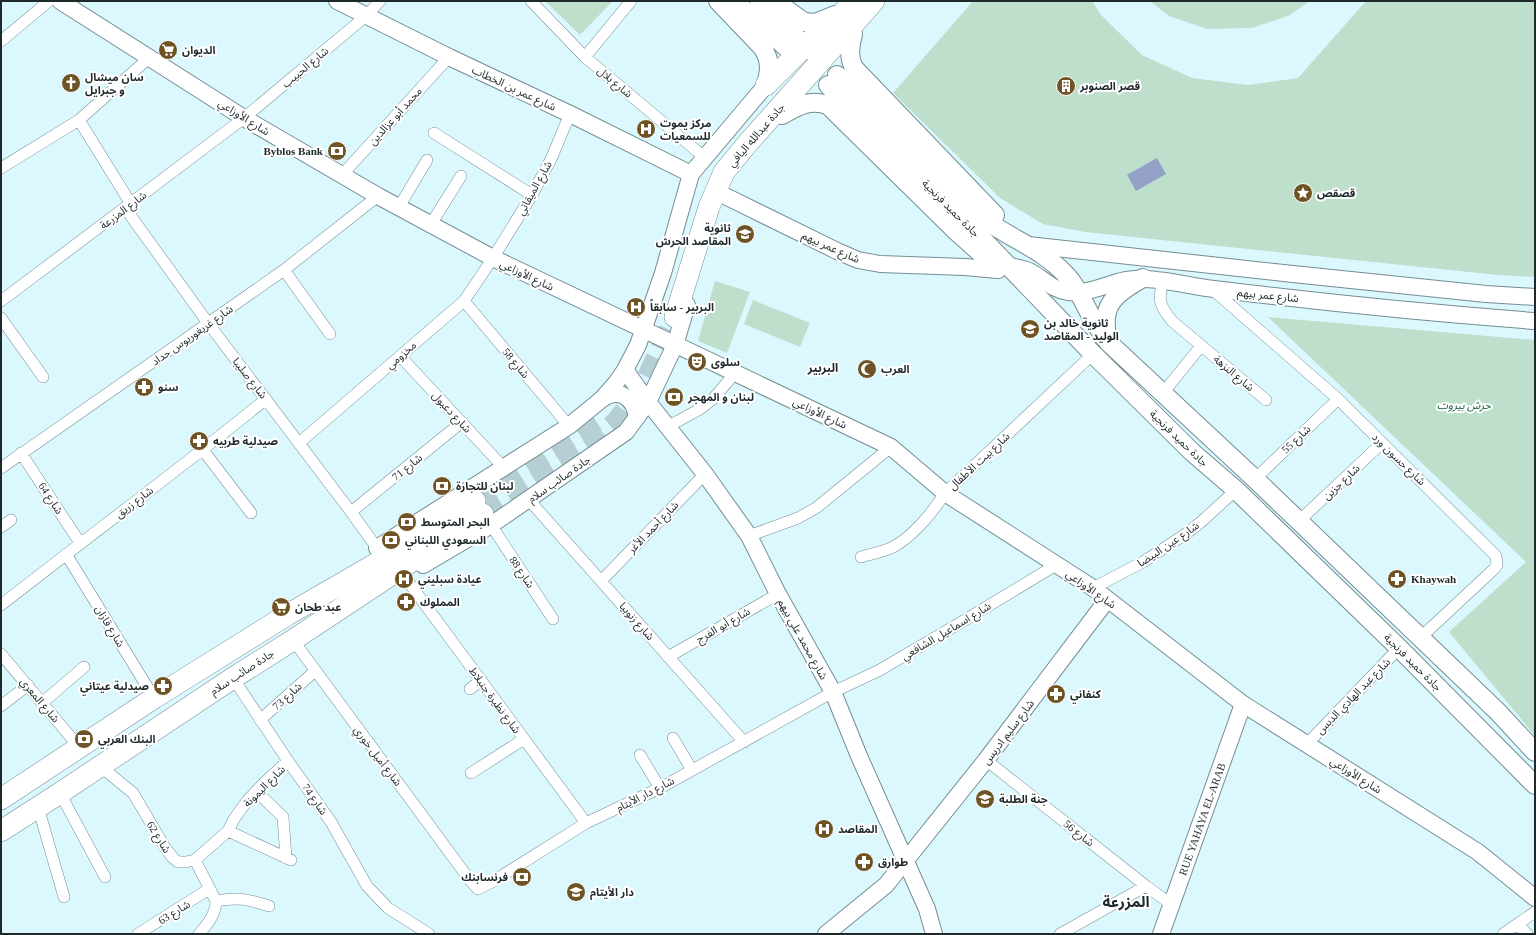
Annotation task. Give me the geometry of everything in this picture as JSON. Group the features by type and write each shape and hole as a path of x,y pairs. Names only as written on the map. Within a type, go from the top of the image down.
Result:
{"highway":[{"name":"جادة عبدالله اليافي","path":"667,316 698,199 712,168 727,147 853,1"},
{"name":"جادة عبدالله اليافي","path":"667,316 724,172 746,144 874,1"},
{"path":"782,116 880,1"},
{"path":"766,85 842,8"},
{"name":"جادة صائب سلام","path":"1,799 154,698 287,615 389,556 483,513"},
{"name":"جادة صائب سلام","path":"1,831 293,640 483,513"},
{"path":"287,615 332,580 377,548"},
{"path":"293,640 404,576"}],"main road":[{"path":"718,1 766,53 770,64 766,85"},
{"path":"734,1 791,42 759,1"},
{"path":"775,1 804,22 814,23 842,8"},
{"path":"853,34 849,55 854,68 1023,242"},
{"name":"جادة حميد فرنجية","path":"1535,752 1498,712 1255,479 1109,343 1092,318 1079,292 1067,276 1054,263 1023,242 1002,232 984,219 832,80 968,224 1032,304 1054,314 1192,452 1236,490 1399,648 1535,785"},
{"path":"782,116 807,102 820,102 828,105 956,231 1003,268"},
{"path":"1109,343 1104,320 1108,307 1111,302 1124,290 1143,278"}],"street":[{"path":"1,41 49,1"},
{"name":"شارع الأوزاعي","path":"60,1 244,118 378,196 493,258 643,331 891,447 945,493 1093,588 1244,704 1478,852 1535,898"},
{"name":"شارع عمر بن الخطاب","path":"337,1 449,57 692,174"},
{"name":"شارع الحبيب","path":"244,118 366,16 380,1"},
{"name":"شارع بلال","path":"531,1 585,57 704,157"},
{"path":"585,57 631,1"},
{"path":"1,168 79,120 150,57"},
{"name":"محمد أبو عزالدين","path":"342,175 449,57"},
{"name":"جادة عبدالله اليافي","path":"675,345 667,316 663,273 692,174 704,157 766,85"},
{"name":"شارع الميقاتي","path":"493,258 532,194 552,157 570,114"},
{"name":"جادة عبدالله اليافي","path":"643,331 667,316 730,175 782,116"},
{"name":"شارع المزرعة","path":"1,301 244,118"},
{"name":"شارع صليبا","path":"79,120 128,206 208,323 377,548"},
{"path":"434,133 532,194"},
{"path":"399,207 427,160"},
{"path":"431,224 461,176"},
{"name":"شارع عمر بيهم","path":"721,194 837,251 858,260 880,264 1020,268 1029,271 1053,287 1062,291 1079,292 1129,279 1143,278 1212,289 1461,316 1535,321"},
{"name":"شارع غريغوريوس حداد","path":"1,468 284,270 378,196"},
{"path":"1023,242 1207,265 1486,294 1535,297"},
{"name":"مخزومي","path":"299,443 464,301 493,258"},
{"path":"1207,265 1212,289"},
{"path":"284,270 330,334"},
{"name":"شارع النزهة","path":"1163,280 1159,295 1160,303 1163,310 1172,321 1266,400"},
{"name":"شارع حسون ورد","path":"1212,289 1338,399 1493,551 1496,556 1497,565 1493,570 1420,638"},
{"name":"شارع 58","path":"464,301 569,426"},
{"path":"1,318 43,377"},
{"path":"602,399 625,370 638,345 643,331"},
{"name":"جادة صائب سلام","path":"404,576 483,513 529,500 626,432 648,402 675,345"},
{"path":"1163,393 1201,346"},
{"name":"شارع بيت الأطفال","path":"861,557 892,548 921,525 936,508 945,493 1093,354"},
{"name":"شارع دعبول","path":"400,356 504,468"},
{"name":"شارع محمد علي بيهم","path":"625,370 667,427 705,474 749,536 778,594 833,692 859,756 927,909 934,934"},
{"path":"667,427 700,409 712,399 735,373"},
{"path":"377,548 569,426 608,395 614,393 619,394 630,401 634,405 637,417"},
{"name":"شارع زريق","path":"1,605 80,543 204,450 266,399"},
{"name":"شارع 55","path":"1255,479 1338,399"},
{"name":"شارع 71","path":"351,512 462,422"},
{"name":"شارع جزين","path":"1299,521 1382,443"},
{"path":"749,536 798,518 816,508 891,447"},
{"path":"204,450 251,513"},
{"name":"شارع 64","path":"21,453 80,543"},
{"name":"شارع أحمد الأغر","path":"602,581 705,474"},
{"name":"شارع عين البيضا","path":"1093,588 1142,562 1187,533 1236,490"},
{"name":"شارع زنوبيا","path":"529,500 744,742"},
{"name":"شارع 88","path":"483,513 553,619"},
{"path":"1,526 11,520"},
{"name":"شارع قازان","path":"66,554 154,698"},
{"name":"شارع اسماعيل الشافعي","path":"833,692 908,654 1056,565"},
{"name":"شارع نظيرة جنبلاط","path":"404,576 586,823"},
{"name":"شارع أبو الفرج","path":"668,657 778,594"},
{"name":"شارع سليم ادريس","path":"826,934 886,885 986,760 1107,600"},
{"name":"شارع أميل خوري","path":"293,640 464,872"},
{"name":"شارع عبد الهادي الدبس","path":"1307,744 1399,648"},
{"name":"شارع المعري","path":"1,654 79,747"},
{"path":"42,703 84,667"},
{"name":"شارع 73","path":"260,720 315,671"},
{"name":"شارع 74","path":"233,678 260,720 331,822 367,886 388,908 429,934"},
{"path":"470,689 481,680"},
{"path":"1,706 28,685"},
{"name":"شارع دار الأيتام","path":"464,872 476,888 481,888 586,823 660,788 833,692"},
{"name":"RUE YAHAYA EL-ARAB","path":"1166,931 1172,905 1244,704"},
{"path":"673,738 692,770"},
{"path":"471,773 524,739"},
{"path":"640,755 660,788"},
{"name":"شارع 56","path":"986,760 1172,905"},
{"name":"شارع اليمونة","path":"228,831 240,809 256,791 288,761"},
{"name":"شارع 62","path":"100,766 133,793 172,858 178,862 195,860"},
{"path":"199,934 211,918 216,908 216,901 195,860 228,831 290,860 283,816 256,791"},
{"path":"60,793 105,877"},
{"path":"38,807 64,897"},
{"path":"1060,934 1146,886"},
{"name":"شارع 63","path":"138,934 209,889"},
{"path":"216,901 240,898 252,900 269,906"},
{"path":"1503,934 1535,912"},
{"path":"1518,924 1527,934"}],"green space":[{"path":"545,1 613,1 580,35"},
{"path":"973,1 1092,1 1101,15 1142,55 1192,78 1248,85 1298,78 1366,1 1535,1 1535,277 1498,275 1085,232 1043,224 1000,198 893,93"},
{"path":"1150,1 1310,1 1288,16 1252,28 1207,29 1169,16"},
{"path":"715,281 750,292 727,353 698,341"},
{"path":"753,300 810,323 800,347 744,324"},
{"name":"حرش بيروت","path":"1268,317 1535,340 1535,736 1449,632 1526,562"}],"water":[{"path":"1157,158 1166,174 1136,191 1127,175"}],"tunnel":[{"path":"483,514 590,443 616,422 643,387 675,317"},
{"path":"475,501 604,415"}],"place":[{"name":"الديوان","path":"168,50"},
{"name":"سان ميشال و جبرايل","path":"71,83"},
{"name":"قصر الصنوبر","path":"1066,86"},
{"name":"مركز يموت للسمعيات","path":"646,129"},
{"name":"Byblos Bank","path":"337,151"},
{"name":"قصقص","path":"1303,193"},
{"name":"ثانوية المقاصد الحرش","path":"745,234"},
{"name":"البربير - سابقاً","path":"636,307"},
{"name":"ثانوية خالد بن الوليد - المقاصد","path":"1030,329"},
{"name":"سلوى","path":"697,362"},
{"name":"العرب","path":"867,369"},
{"name":"سنو","path":"144,387"},
{"name":"لبنان و المهجر","path":"674,397"},
{"name":"صيدلية طربيه","path":"199,441"},
{"name":"لبنان للتجارة","path":"442,486"},
{"name":"البحر المتوسط","path":"407,522"},
{"name":"السعودي اللبناني","path":"391,540"},
{"name":"عيادة سبليني","path":"404,579"},
{"name":"Khaywah","path":"1397,579"},
{"name":"المملوك","path":"406,602"},
{"name":"عبد طحان","path":"281,607"},
{"name":"صيدلية عيتاني","path":"163,686"},
{"name":"كنفاني","path":"1056,694"},
{"name":"البنك العربي","path":"84,739"},
{"name":"جنة الطلبة","path":"985,799"},
{"name":"المقاصد","path":"824,829"},
{"name":"طوارق","path":"864,862"},
{"name":"فرنسابنك","path":"522,877"},
{"name":"دار الأيتام","path":"576,892"}],"district":[{"name":"البربير","path":"823,368"},
{"name":"المزرعة","path":"1126,902"}]}
